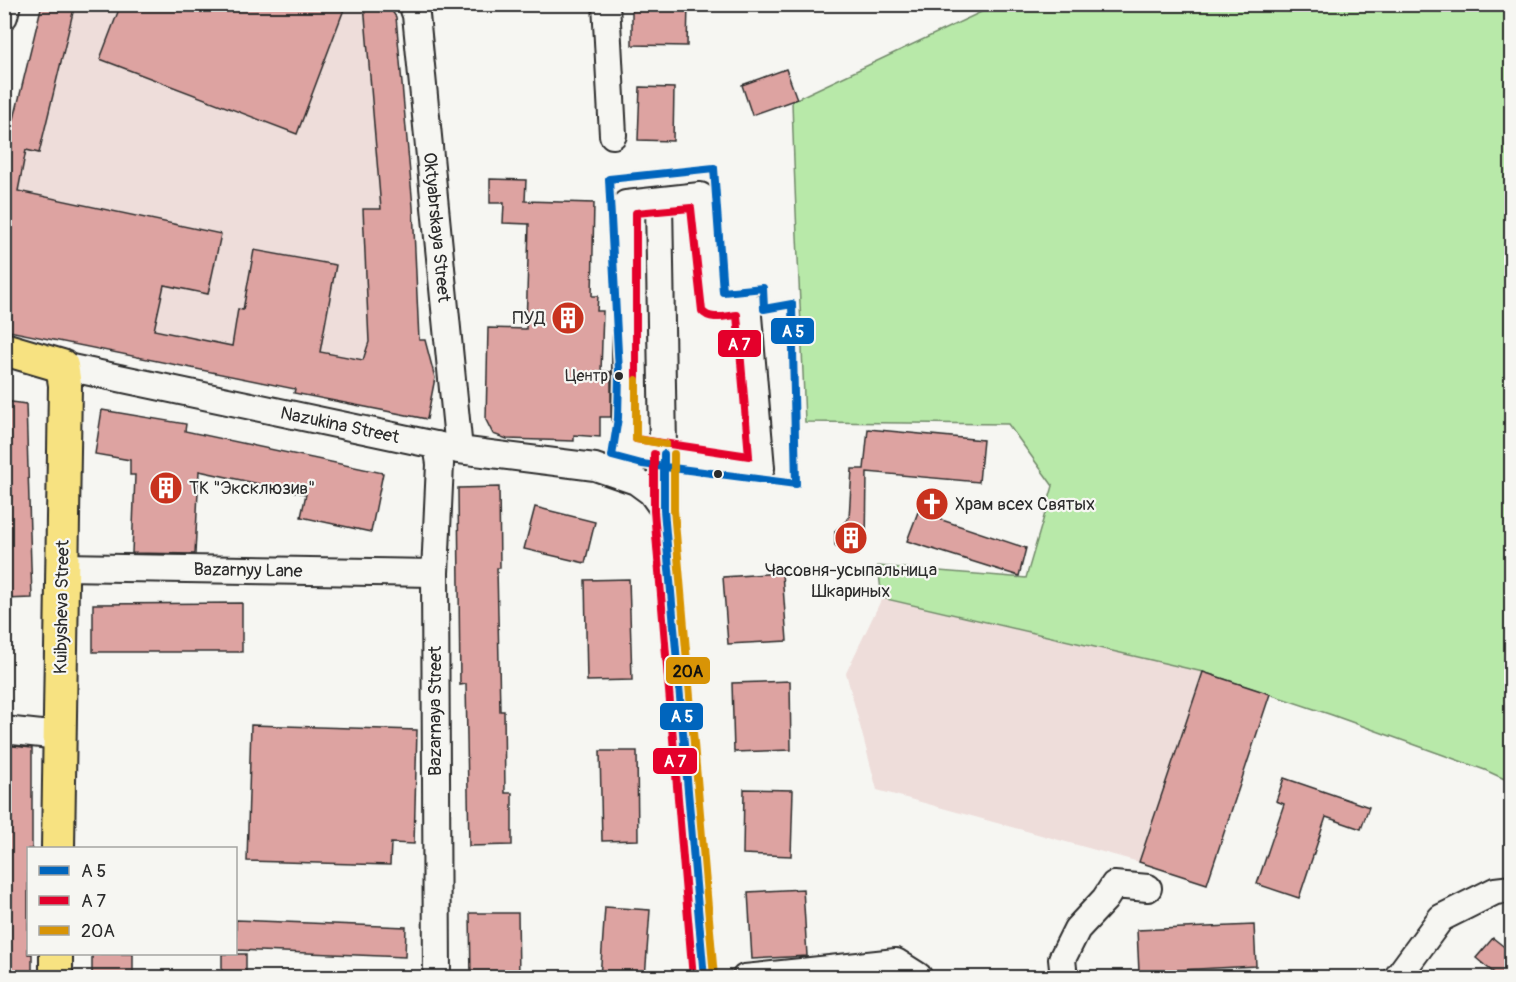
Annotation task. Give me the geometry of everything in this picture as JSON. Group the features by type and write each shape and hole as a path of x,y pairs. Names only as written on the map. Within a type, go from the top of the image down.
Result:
{"main road":[{"name":"Nazukina Street","path":"4,350 62,366"},
{"name":"Kuibysheva Street","path":"58,847 65,385 62,366"},
{"path":"56,955 56,978"}],"street":[{"path":"4,16 7,4"},
{"name":"Oktyabrskaya Street","path":"412,4 416,15 448,447"},
{"path":"606,4 613,135"},
{"path":"700,196 712,307 747,304 761,468 664,454 626,448 626,204 700,196"},
{"path":"659,201 664,510 704,978"},
{"name":"Nazukina Street","path":"62,366 448,447 595,467 636,481 651,492 664,510"},
{"name":"Bazarnaya Street","path":"437,978 435,573 440,464 448,447"},
{"name":"Bazarnyy Lane","path":"62,567 435,573"},
{"path":"4,730 60,736"},
{"path":"1064,978 1062,959 1077,929 1105,899 1114,885 1149,888"},
{"path":"1397,978 1441,918 1495,891 1512,889"},
{"path":"745,978 896,962 918,978"}],"shaded area":[{"path":"386,4 394,13 397,24 413,207 363,209 366,279 416,277 419,340 366,352 360,360 352,404 294,393 300,363 231,350 226,375 26,335 35,293 5,274 5,154 42,5"},
{"path":"882,598 1203,672 1270,694 1207,884 1139,862 877,790 846,673"}],"green space":[{"path":"996,5 1511,5 1511,782 1485,770 1332,715 1203,672 882,598 878,566 1026,578 1053,486 1008,424 805,422 792,101"}],"building":[{"path":"42,4 75,4 39,153 26,150 18,191 221,234 208,294 164,285 154,330 232,346 238,309 243,310 254,250 336,265 320,352 363,360 369,342 363,209 381,209 364,4 386,4 390,8 396,17 413,207 419,340 425,340 435,378 427,419 294,393 295,389 4,330 4,160"},
{"path":"121,4 346,4 297,134 100,59"},
{"path":"632,4 688,4 687,46 632,45"},
{"path":"786,69 797,99 752,115 742,85"},
{"path":"640,87 674,88 673,141 638,140"},
{"name":"ПУД","path":"490,179 526,180 525,201 594,203 592,296 598,296 597,311 603,311 601,371 611,372 611,417 600,417 600,437 574,435 574,441 507,439 493,434 486,420 488,328 526,329 529,224 503,223 504,203 490,203"},
{"path":"4,401 26,404 32,598 4,599"},
{"path":"102,410 186,424 185,431 383,473 371,532 301,517 306,494 199,471 195,554 132,553 135,475 130,475 130,460 95,454"},
{"path":"868,429 983,440 979,482 867,472 866,545 857,555 844,554 835,545 835,531 849,518 852,469 864,469"},
{"path":"499,487 500,568 497,568 500,711 504,711 505,793 512,793 512,845 469,846 466,684 460,685 458,488"},
{"path":"535,507 595,522 585,563 524,549"},
{"path":"918,512 1026,548 1019,576 907,541"},
{"path":"782,573 787,641 728,644 723,577"},
{"path":"629,579 632,680 587,681 585,580"},
{"path":"242,603 242,652 93,652 93,604"},
{"path":"1203,672 1270,694 1207,884 1139,862"},
{"path":"790,681 791,750 734,752 732,683"},
{"path":"251,725 417,730 414,844 391,843 390,865 247,861"},
{"path":"4,745 32,748 32,847 27,847 27,955 32,955 32,978 4,978"},
{"path":"600,751 637,751 638,840 602,841"},
{"path":"1284,778 1369,807 1361,829 1326,817 1299,898 1257,884 1284,804 1276,801"},
{"path":"744,789 793,790 791,856 743,854"},
{"path":"803,889 807,956 752,959 748,892"},
{"path":"605,907 650,910 645,978 600,978"},
{"path":"470,913 518,913 519,978 471,978"},
{"path":"237,920 406,927 405,957 237,950"},
{"path":"1254,925 1256,966 1139,972 1137,930"},
{"path":"1493,938 1512,953 1512,978 1500,978 1476,958"},
{"path":"246,954 246,978 222,978 222,955"},
{"path":"92,955 133,955 133,978 92,978"}],"transit line":[{"path":"714,168 723,292 763,288 764,309 792,304 796,484 642,464 612,456 618,418 619,372 609,179 714,168"},
{"path":"691,208 702,311 714,317 737,315 749,456 636,439 636,213 691,208"},
{"name":"20А","path":"636,380 636,439 666,444"},
{"path":"654,454 654,511 693,978"},
{"path":"664,454 664,510 704,978"},
{"name":"20А","path":"674,454 674,510 714,977"}],"place":[{"name":"ПУД","path":"568,318"},
{"name":"Центр","path":"619,376"},
{"name":"ТК \"Эксклюзив\"","path":"166,488"},
{"name":"Храм всех Святых","path":"932,504"},
{"name":"Часовня-усыпальница Шкариных","path":"851,538"}]}
